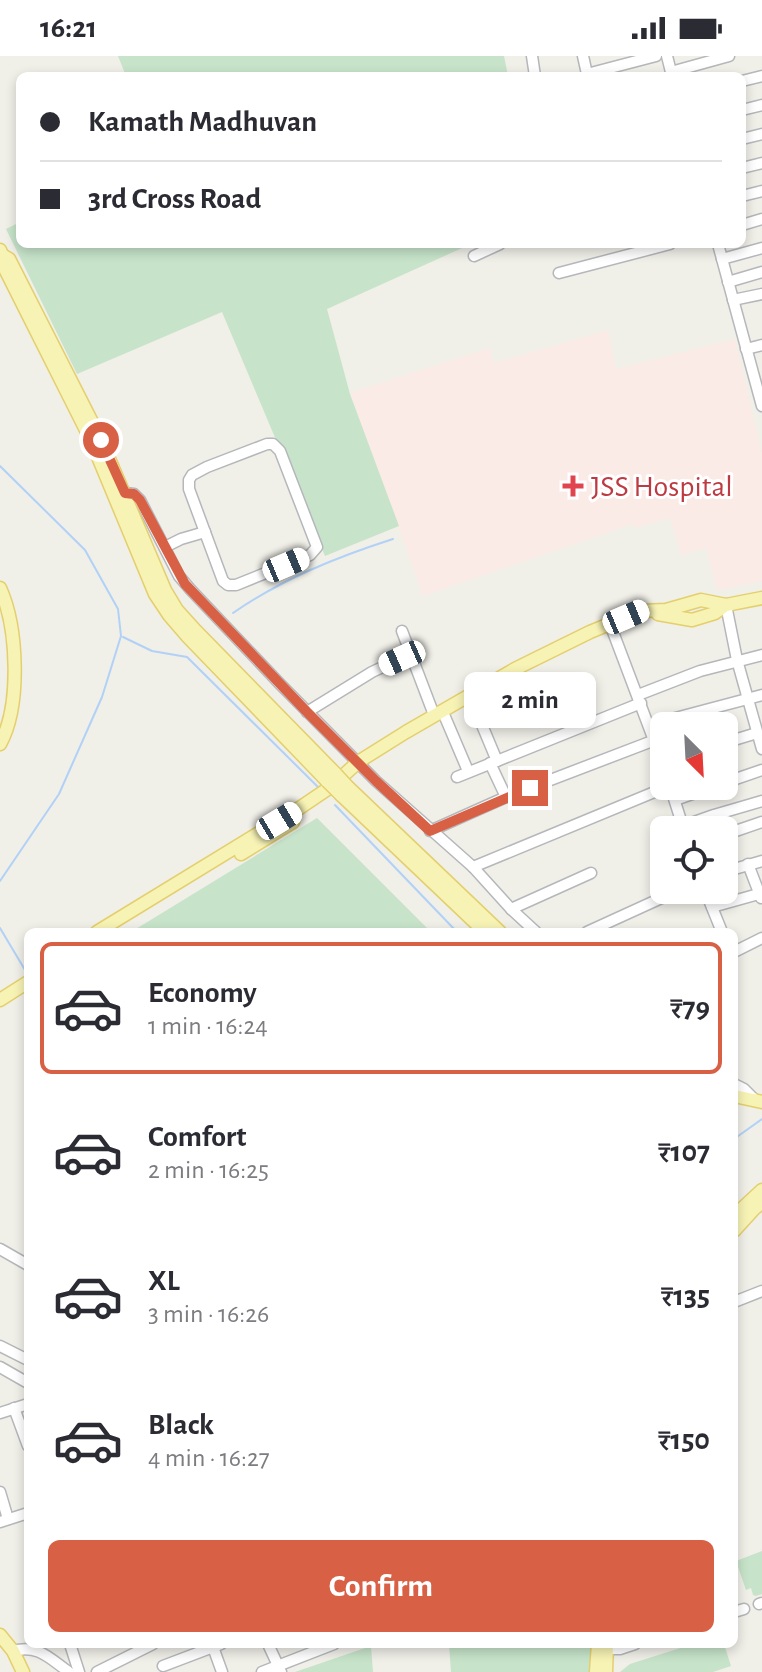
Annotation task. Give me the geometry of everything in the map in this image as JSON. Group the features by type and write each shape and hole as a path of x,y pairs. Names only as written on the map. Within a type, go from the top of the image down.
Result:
{"main road":[{"path":"1,253 9,259 101,440 165,590 177,610 331,778"},
{"path":"1,253 1,261 91,440 155,594 169,615 481,928"},
{"path":"0,588 14,654 15,681 12,709 0,744"},
{"path":"104,928 298,809 361,765 515,669 590,632 643,615 655,613 692,620 715,613 726,605 762,598"},
{"path":"439,716 611,626"},
{"path":"116,928 306,814 336,791 361,765"},
{"path":"344,791 496,928"},
{"path":"0,992 24,979"},
{"path":"0,1000 24,980"},
{"path":"738,1097 759,1101"},
{"path":"738,1220 762,1190"},
{"path":"738,1221 762,1203"},
{"path":"0,1635 13,1651 23,1672"},
{"path":"596,1672 603,1648"},
{"path":"604,1648 606,1672"}],"street":[{"path":"595,72 656,56"},
{"path":"678,72 729,56"},
{"path":"474,256 491,248"},
{"path":"559,273 655,248"},
{"path":"719,248 746,349 757,371 762,406"},
{"path":"722,259 762,248"},
{"path":"728,282 762,272"},
{"path":"733,300 762,294"},
{"path":"746,349 762,345"},
{"path":"273,444 280,451 317,547 310,555 231,586 223,581 205,532 189,489 192,475 273,444"},
{"path":"125,493 134,494 140,500 185,584 307,712 430,831 473,867 532,928"},
{"path":"165,547 205,532"},
{"path":"726,605 737,660 760,737 738,741"},
{"path":"611,626 649,725 762,695"},
{"path":"402,631 439,716 468,771"},
{"path":"307,712 372,672 410,654"},
{"path":"457,777 700,671 762,655"},
{"path":"472,701 506,797"},
{"path":"430,831 506,797 650,742"},
{"path":"738,778 762,770"},
{"path":"473,867 650,794"},
{"path":"675,800 680,816"},
{"path":"715,816 762,801"},
{"path":"738,830 762,822"},
{"path":"738,867 762,861"},
{"path":"712,907 761,895 748,864"},
{"path":"511,909 591,873"},
{"path":"596,928 650,903"},
{"path":"711,904 720,928"},
{"path":"738,950 762,938"},
{"path":"738,1086 759,1101"},
{"path":"0,1249 24,1263"},
{"path":"738,1300 762,1291"},
{"path":"0,1346 24,1358"},
{"path":"0,1367 24,1381"},
{"path":"0,1413 24,1405"},
{"path":"14,1408 24,1435"},
{"path":"0,1492 4,1521 24,1515"},
{"path":"13,1651 25,1648 40,1652 64,1671"},
{"path":"71,1648 79,1672"},
{"path":"97,1672 117,1668 145,1648"},
{"path":"151,1648 165,1669 212,1648"},
{"path":"217,1648 222,1672"},
{"path":"270,1648 279,1669"},
{"path":"262,1672 279,1669 315,1648"}],"shaded area":[{"name":"JSS Hospital","path":"608,330 616,369 735,339 762,454 762,581 717,591 706,548 681,555 670,518 635,528 633,524 423,596 350,393 489,348 494,363"}],"green space":[{"path":"118,56 504,56 507,72 124,72"},
{"path":"16,224 16,248 462,248 327,309 350,394 399,526 325,556 222,312 77,374 6,229"},
{"path":"317,818 427,928 138,928"},
{"path":"762,1551 762,1594 756,1596 751,1588 746,1590 738,1560"},
{"path":"365,1648 371,1648 373,1672 295,1672"},
{"path":"449,1648 594,1648 591,1672 451,1672"},
{"path":"680,1648 725,1648 731,1666 713,1672 620,1672 630,1664"}],"waterway":[{"path":"0,466 85,550 118,609 121,636 102,697 59,794 0,881"},
{"path":"233,613 310,570 393,539"},
{"path":"123,637 152,651 187,657 319,788"},
{"path":"335,805 453,928"},
{"path":"0,928 24,968"},
{"path":"738,1136 762,1119"}],"place":[{"name":"JSS Hospital","path":"573,486"}],"route":[{"path":"101,440 125,493 134,494 140,500 185,584 307,712 430,831 530,788"}]}
